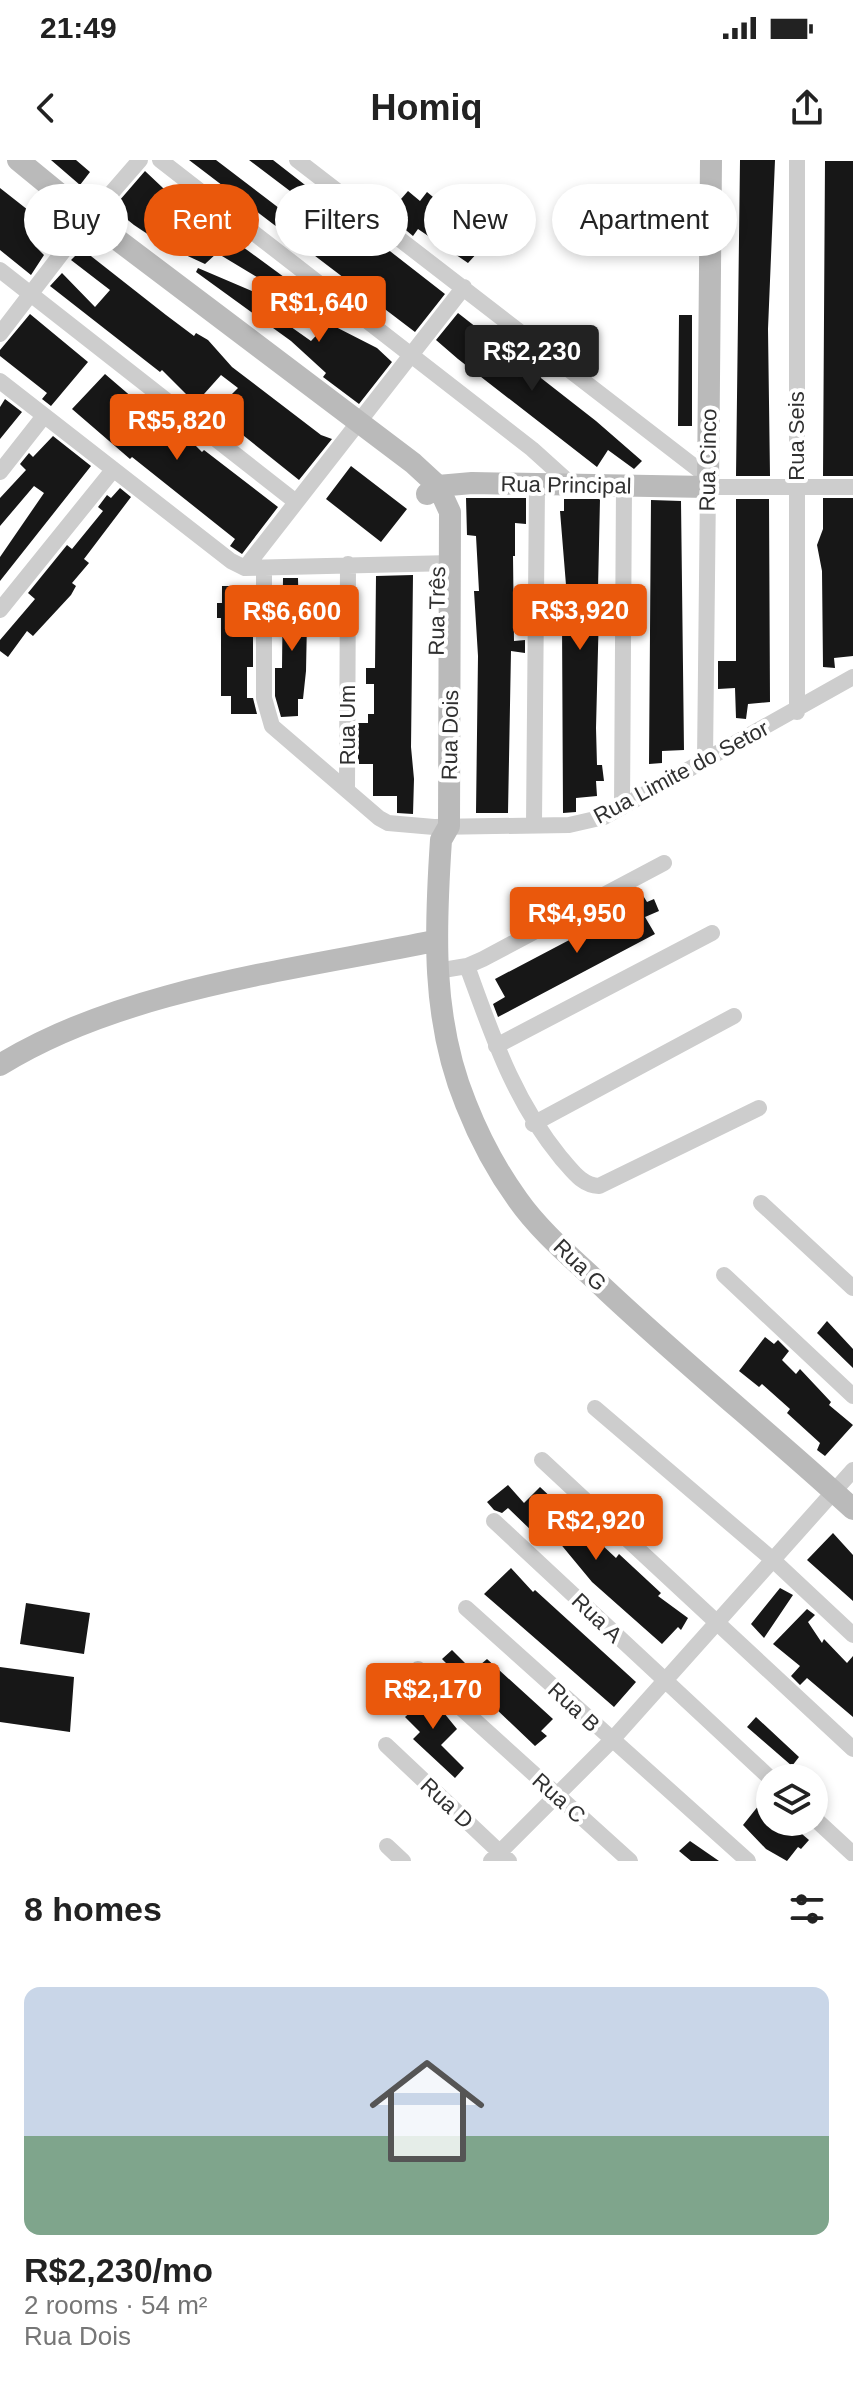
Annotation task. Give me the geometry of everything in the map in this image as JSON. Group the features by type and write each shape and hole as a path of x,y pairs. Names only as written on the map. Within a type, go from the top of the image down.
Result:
{"street":[{"path":"18,160 44,184"},
{"path":"119,184 140,160"},
{"path":"160,160 411,354 573,486"},
{"path":"297,160 464,287 708,482 796,488 853,487"},
{"name":"Rua Cinco","path":"705,760 711,160"},
{"name":"Rua Seis","path":"797,160 797,712"},
{"path":"0,163 30,184"},
{"path":"128,255 432,490"},
{"path":"0,334 61,256"},
{"path":"0,270 296,502"},
{"path":"245,568 464,287"},
{"path":"0,381 245,568 445,563"},
{"path":"0,472 44,416"},
{"path":"0,610 113,470"},
{"name":"Rua Principal","path":"432,490 708,482"},
{"path":"534,824 537,485"},
{"path":"622,807 624,486"},
{"name":"Rua Dois","path":"432,490 450,512 445,563 441,831 434,941"},
{"name":"Rua Um","path":"347,790 348,564"},
{"name":"Rua Limite do Setor","path":"264,569 264,698 272,726 388,823 441,831 587,822 622,807 797,712 853,677"},
{"path":"437,971 467,966 664,863"},
{"path":"496,1046 712,933"},
{"path":"0,1065 35,1043 83,1022 139,1005 434,941"},
{"name":"Rua G","path":"434,941 448,1044 465,1103 520,1203 556,1243 653,1334 853,1509"},
{"path":"467,966 496,1046 533,1124 578,1177 599,1186 759,1108"},
{"path":"533,1124 734,1016"},
{"path":"761,1203 853,1288"},
{"path":"724,1275 853,1396"},
{"path":"595,1408 773,1560 853,1635"},
{"path":"542,1460 720,1622 853,1749"},
{"path":"500,1858 720,1622 853,1470"},
{"name":"Rua A","path":"494,1521 756,1765"},
{"name":"Rua B","path":"466,1608 748,1861"},
{"name":"Rua C","path":"418,1669 630,1861"},
{"name":"Rua D","path":"386,1745 500,1858"},
{"path":"828,1831 853,1854"},
{"path":"387,1846 403,1861"}],"building":[{"path":"51,160 76,160 90,172 79,184"},
{"path":"189,160 216,160 247,184 221,184"},
{"path":"249,160 273,160 304,184 281,184"},
{"path":"740,160 775,160 768,329 770,476 736,476"},
{"path":"825,161 853,161 853,476 823,476"},
{"path":"145,171 159,184 144,184 144,232 128,220 128,191"},
{"path":"0,188 24,207 24,256 43,256 31,275 0,250"},
{"path":"408,191 420,201 424,196 424,233 418,229 413,236 408,232"},
{"path":"259,193 275,205 275,225 259,213"},
{"path":"75,256 91,256 194,336 196,333 208,340 232,367 321,435 332,439 299,480 214,412 238,388 221,375 204,394 218,403 206,414 162,370 160,372 50,286 62,273 95,307 110,290 71,260"},
{"path":"188,256 214,256 205,264"},
{"path":"222,256 255,256 318,302 312,310"},
{"path":"315,256 396,256 445,294 415,332"},
{"path":"458,256 474,256 468,263"},
{"path":"198,268 275,301 267,310 311,341 328,323 377,348 392,362 359,404 323,377 326,373 291,341 196,272"},
{"path":"458,313 642,461 634,469 608,450 597,467 458,359 436,340"},
{"path":"30,314 88,362 51,406 42,399 47,393 0,356 0,350"},
{"path":"679,315 692,315 692,426 678,426"},
{"path":"105,374 176,435 193,443 202,452 204,450 278,507 242,554 230,546 235,539 132,457 130,459 72,409"},
{"path":"5,399 22,412 0,439 0,407"},
{"path":"53,436 91,466 0,581 0,557 44,493 34,486 0,526 0,498 26,470 20,464 29,453 33,457"},
{"path":"351,466 407,509 381,542 326,499"},
{"path":"120,488 131,497 84,559 89,563 72,583 76,586 71,595 33,636 27,631 8,657 0,651 0,640 35,599 28,593 67,545 72,549 103,511 98,507 107,495 111,498"},
{"path":"466,498 526,498 526,524 515,523 513,556 514,641 525,640 525,653 511,651 508,813 476,813 478,656 474,591 479,591 476,536 467,535"},
{"path":"823,498 853,498 853,656 834,658 835,668 823,667 822,571 817,545 823,529"},
{"path":"564,499 600,499 598,589 580,590 579,610 599,610 597,765 602,765 604,781 596,781 597,796 576,798 576,812 563,813 562,620 566,585 560,511 564,511"},
{"path":"736,499 769,499 770,702 748,704 746,719 736,718 735,688 718,689 718,661 736,661"},
{"path":"651,500 681,501 684,750 662,751 662,763 649,764"},
{"path":"413,575 413,814 397,813 397,796 373,796 373,764 358,764 358,723 368,723 368,714 374,714 374,684 366,684 366,668 375,668 376,576"},
{"path":"283,578 298,578 299,621 307,621 303,699 298,699 298,716 281,717 275,696 275,668 282,668"},
{"path":"222,586 247,586 247,636 253,636 253,667 247,667 247,698 253,698 257,714 231,714 231,696 221,696 221,618 217,618 217,603 222,603"},
{"path":"639,889 647,902 654,899 659,911 645,917 655,934 498,1017 493,1004 505,997 495,979 632,907 626,896"},
{"path":"827,1321 853,1349 853,1368 817,1333"},
{"path":"765,1337 774,1344 778,1340 789,1351 782,1360 796,1374 800,1369 831,1402 829,1405 853,1425 825,1456 817,1450 820,1443 787,1413 790,1409 762,1384 759,1387 739,1371"},
{"path":"508,1485 524,1503 540,1487 616,1558 619,1554 661,1593 658,1596 688,1618 681,1630 678,1627 662,1644 592,1582 544,1524 535,1534 508,1508 502,1513 494,1510 487,1502"},
{"path":"833,1533 853,1555 853,1601 807,1560"},
{"path":"511,1568 533,1592 535,1590 636,1682 614,1707 484,1594"},
{"path":"780,1588 793,1595 764,1638 751,1624"},
{"path":"26,1603 90,1613 84,1654 20,1644"},
{"path":"807,1609 815,1615 808,1622 822,1643 824,1639 847,1663 853,1656 853,1717 807,1678 800,1685 791,1676 800,1666 773,1644"},
{"path":"452,1650 473,1671 487,1659 553,1719 541,1731 547,1736 535,1746 473,1687 462,1694 444,1678 455,1672 442,1659"},
{"path":"0,1667 74,1677 70,1732 0,1722"},
{"path":"413,1691 421,1699 427,1692 457,1729 441,1745 464,1768 455,1778 413,1739 420,1732 405,1717 414,1709 405,1700"},
{"path":"756,1717 799,1757 790,1764 747,1727"},
{"path":"756,1809 756,1836 804,1836 809,1840 801,1849 798,1847 787,1861 766,1849 743,1825"},
{"path":"690,1841 719,1861 691,1861 679,1851"}]}
